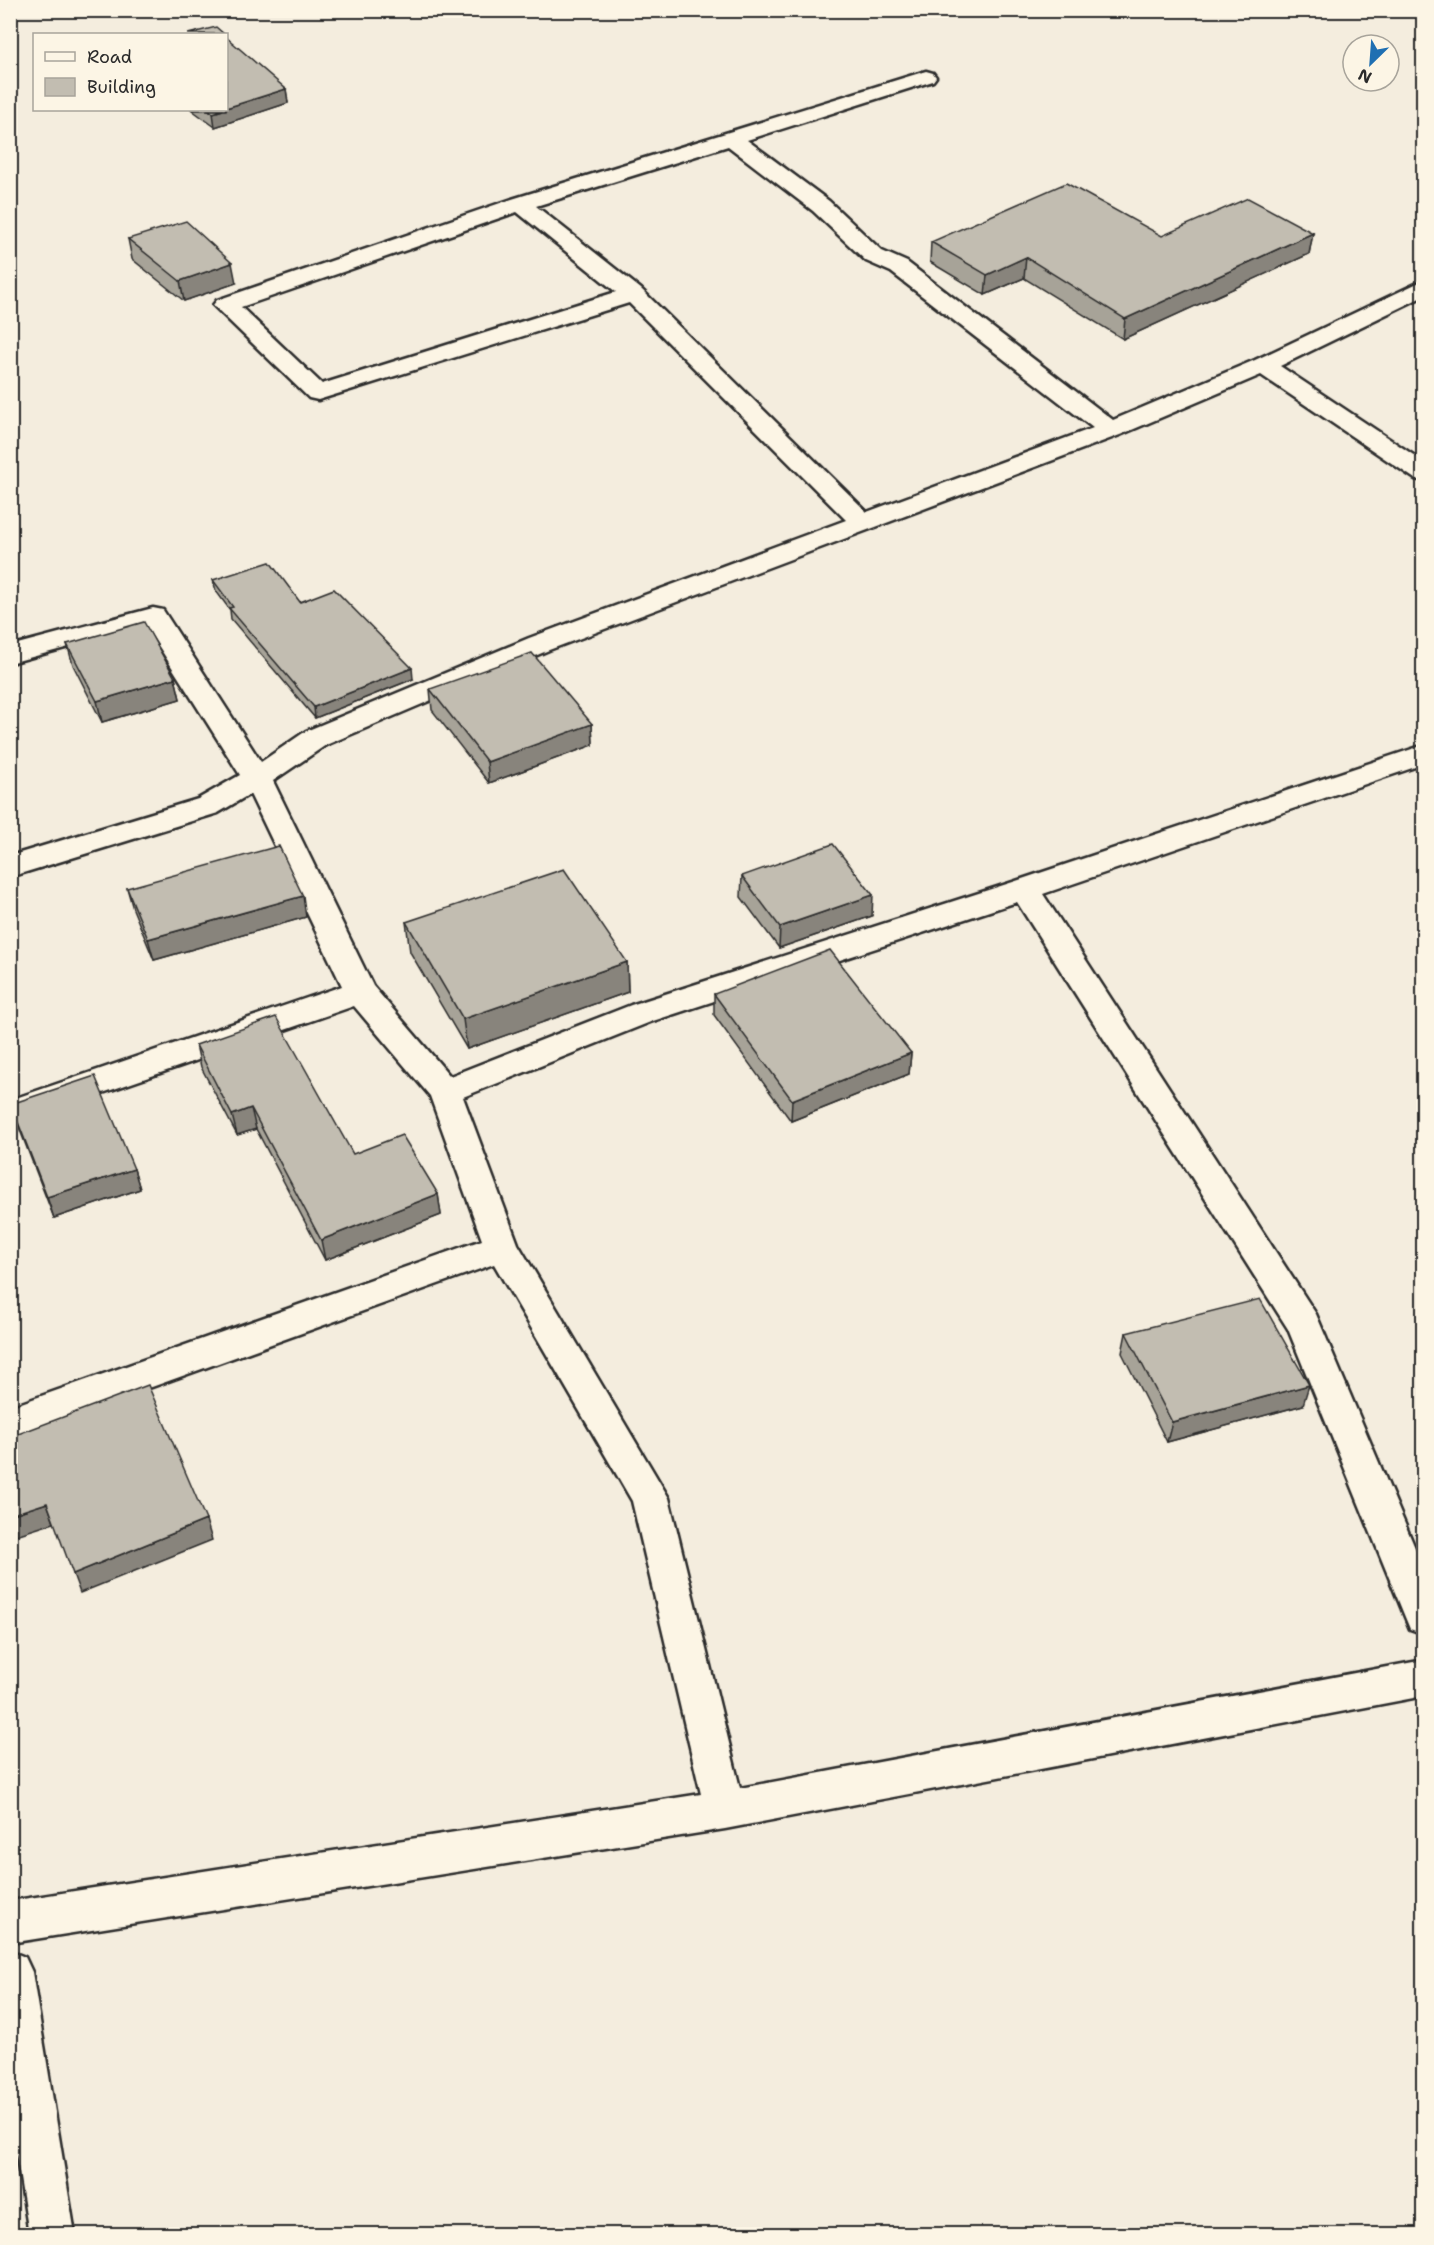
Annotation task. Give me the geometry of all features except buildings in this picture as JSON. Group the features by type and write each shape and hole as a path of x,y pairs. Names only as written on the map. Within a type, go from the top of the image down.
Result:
{"street":[{"path":"633,294 318,393 225,305 520,204 926,77"},
{"path":"732,139 821,206 874,256 899,267 1111,430"},
{"path":"520,204 633,294 864,524"},
{"path":"10,867 208,806 257,778 316,738 518,653 1111,430 1263,365 1424,287"},
{"path":"1263,365 1424,474"},
{"path":"10,655 153,616 257,778 360,992 444,1091 502,1247 650,1498 725,1810"},
{"path":"444,1091 642,1013 1024,889 1424,754"},
{"path":"1024,889 1303,1324 1424,1617"},
{"path":"10,1113 360,992"},
{"path":"10,1423 502,1247"},
{"path":"10,1922 725,1810 1424,1678"},
{"path":"10,1972 52,2235"}]}
